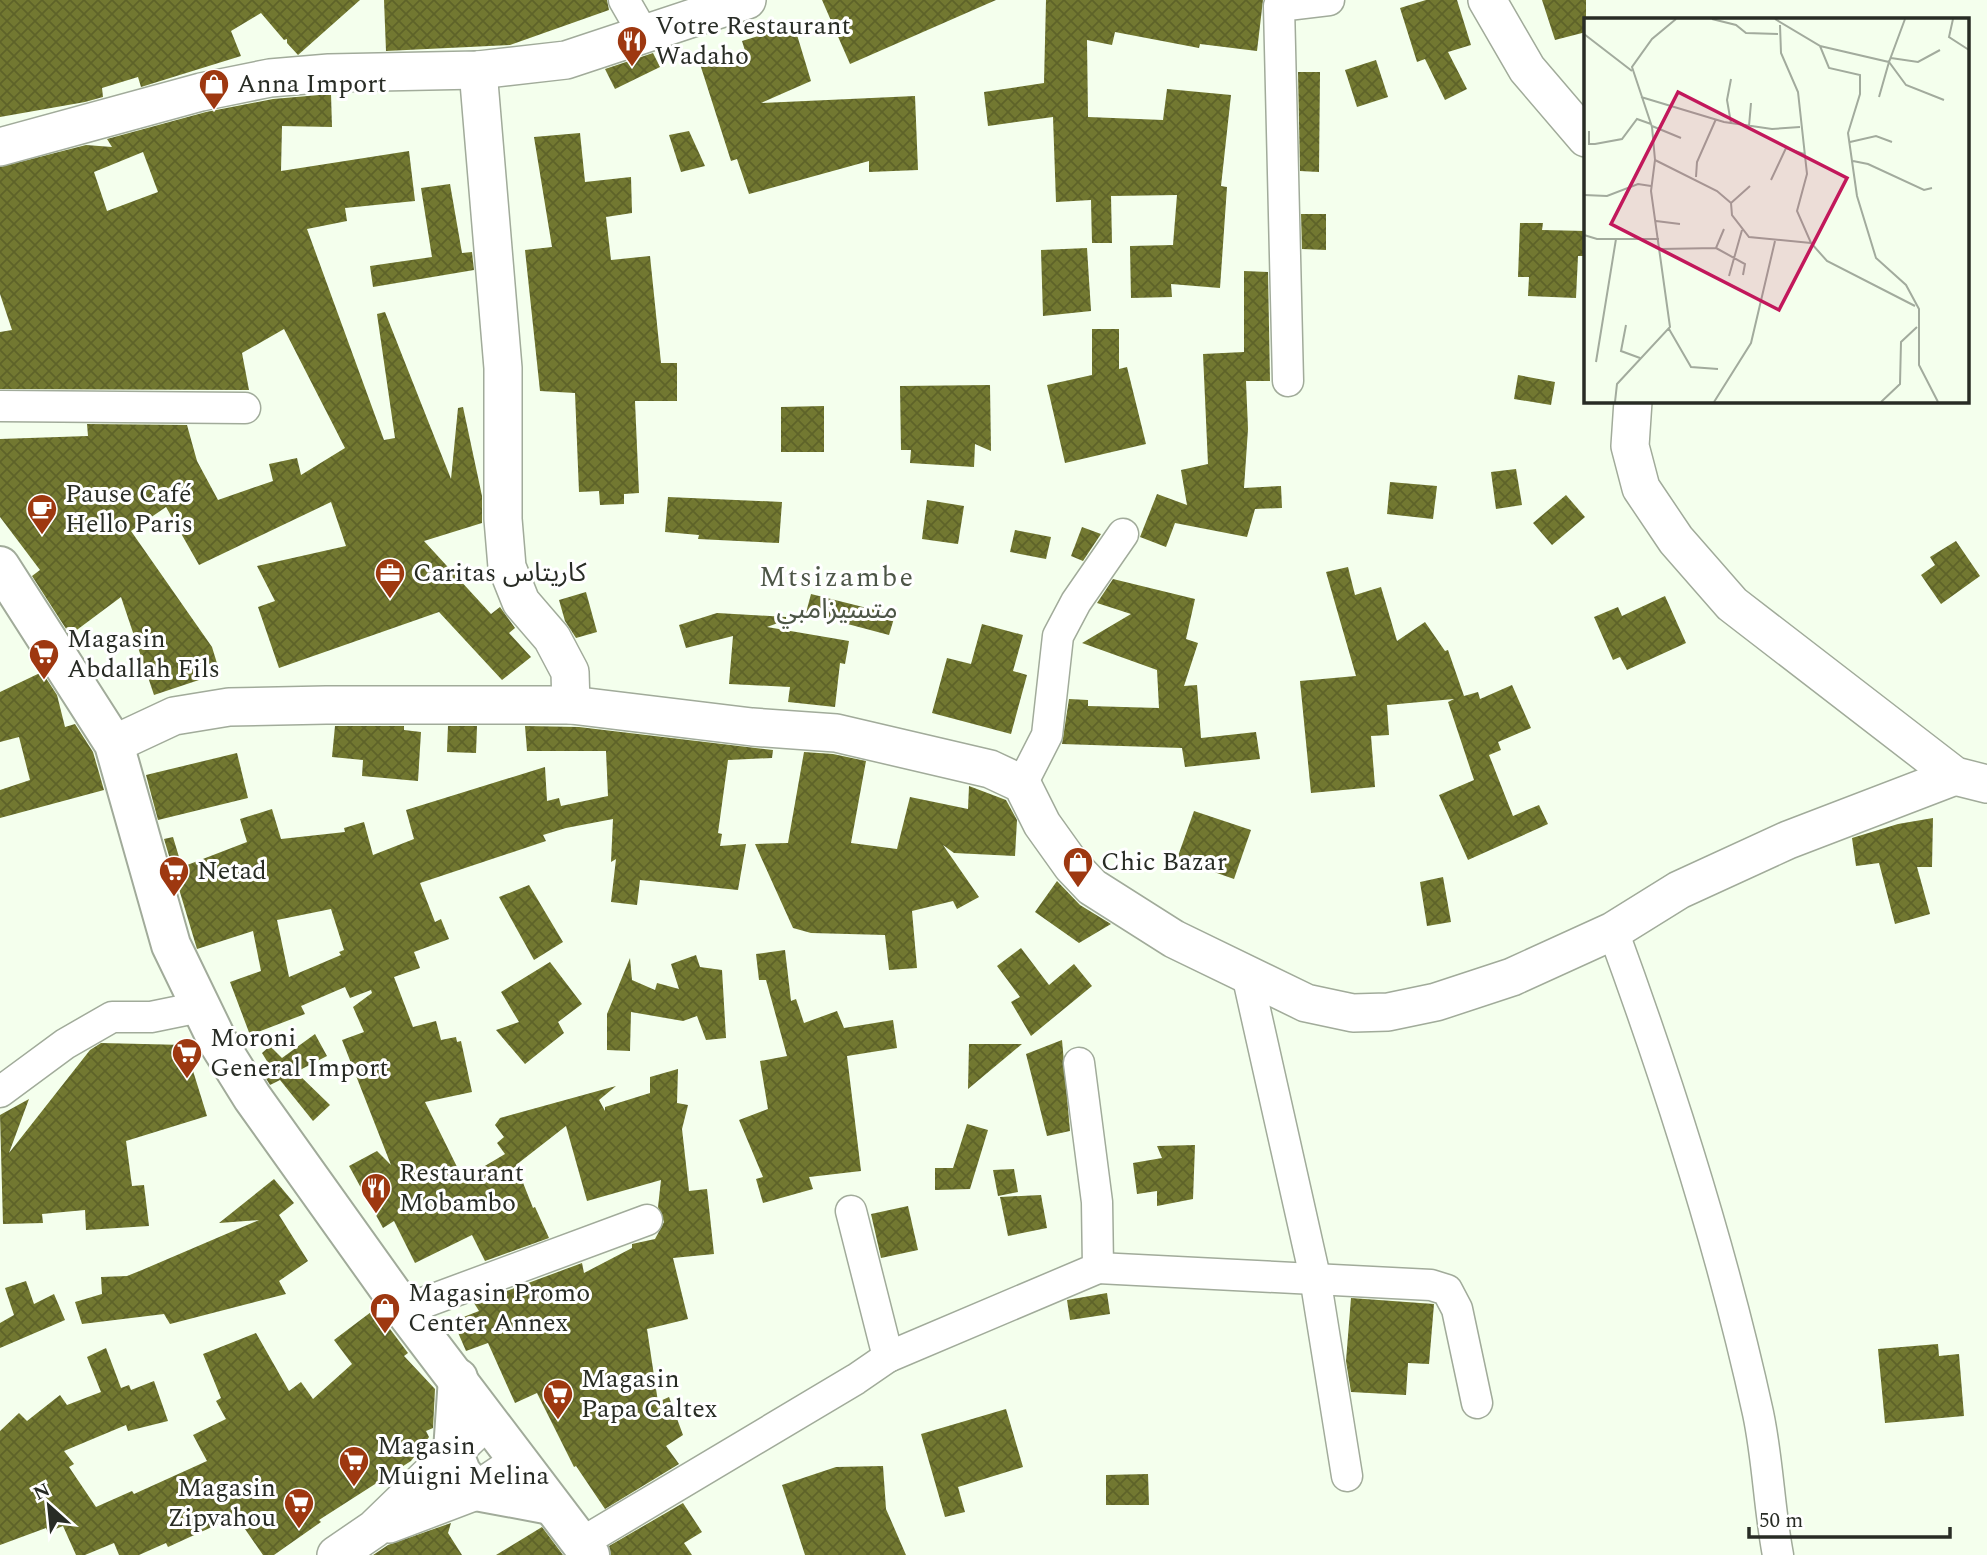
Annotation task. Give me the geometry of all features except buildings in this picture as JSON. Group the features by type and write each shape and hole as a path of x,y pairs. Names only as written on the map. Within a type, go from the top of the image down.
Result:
{"main road":[{"path":"0,566 114,744 172,945 200,1007 252,1097 404,1310 585,1549"},
{"path":"458,1378 453,1451 461,1472 476,1491 551,1505"}],"street":[{"path":"624,0 643,33"},
{"path":"0,147 201,92 270,78 329,73 478,70 566,60 747,0"},
{"path":"1288,381 1279,6 1329,0"},
{"path":"1487,0 1527,69 1584,136"},
{"path":"478,70 503,368 503,519 507,567 521,602 551,638 570,672 571,705"},
{"path":"1633,402 1630,446 1641,488 1676,540 1732,604 1971,780"},
{"path":"0,406 245,408"},
{"path":"1022,784 1047,735 1058,636 1076,602 1123,534"},
{"path":"114,744 174,716 229,707 571,705 752,727 836,733 989,768 1022,784 1042,824 1072,866 1092,887 1174,939 1306,1003 1353,1013 1388,1012 1436,1002 1512,977 1613,931 1679,890 1788,840 1971,780"},
{"path":"1613,931 1657,1051 1715,1236 1758,1416 1778,1555"},
{"path":"1247,974 1315,1277 1347,1476"},
{"path":"0,1092 65,1044 112,1017 151,1017 200,1007"},
{"path":"1079,1063 1097,1202 1098,1268"},
{"path":"851,1211 888,1357"},
{"path":"404,1310 647,1220"},
{"path":"585,1549 888,1357 1098,1268 1315,1277 1431,1285 1447,1290 1457,1309 1477,1402"},
{"path":"336,1555 374,1529 489,1419"},
{"path":"374,1529 476,1491 519,1462"}],"place":[{"name":"Votre Restaurant Wadaho","path":"632,68"},
{"name":"Anna Import","path":"214,111"},
{"name":"Pause Café Hello Paris","path":"42,536"},
{"name":"Caritas كاريتاس","path":"390,600"},
{"name":"Magasin Abdallah Fils","path":"44,681"},
{"name":"Chic Bazar","path":"1078,889"},
{"name":"Netad","path":"174,898"},
{"name":"Moroni General Import","path":"187,1080"},
{"name":"Restaurant Mobambo","path":"376,1215"},
{"name":"Magasin Promo Center Annex","path":"385,1335"},
{"name":"Magasin Papa Caltex","path":"558,1421"},
{"name":"Magasin Muigni Melina","path":"354,1488"},
{"name":"Magasin Zipvahou","path":"299,1530"}],"district":[{"name":"Mtsizambe متسيزامبي","path":"837,593"}]}
